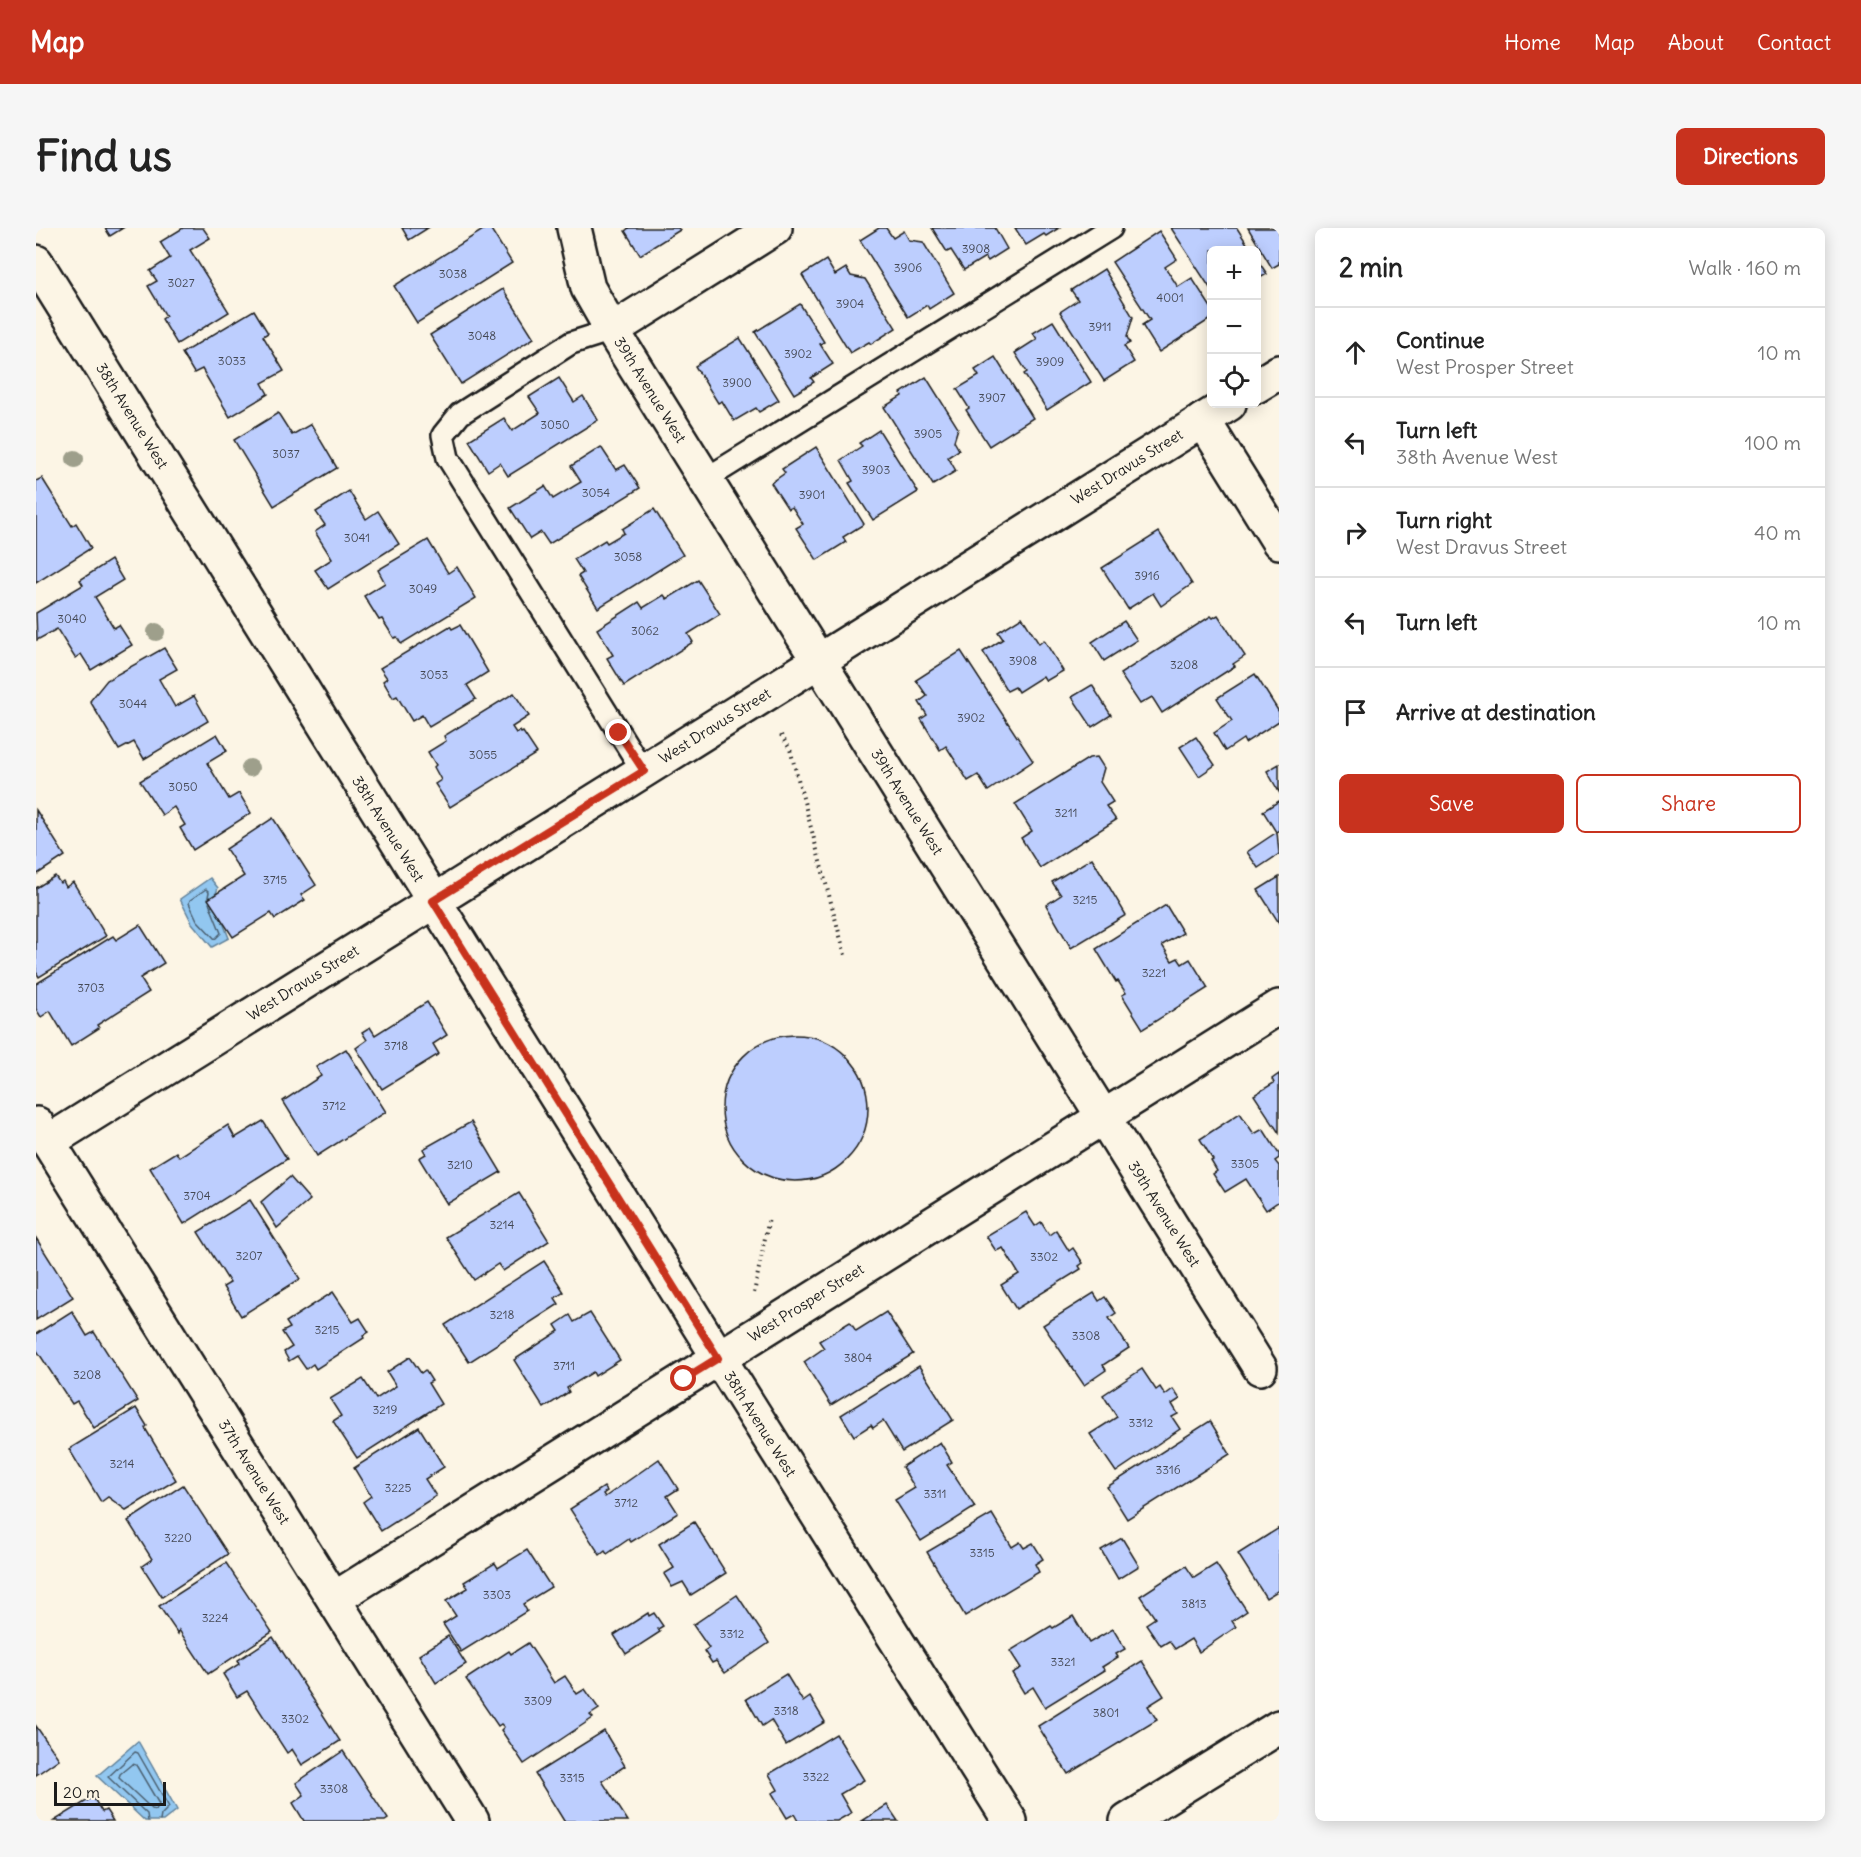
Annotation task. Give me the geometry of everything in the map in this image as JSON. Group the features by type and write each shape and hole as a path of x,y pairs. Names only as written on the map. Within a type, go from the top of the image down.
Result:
{"street":[{"name":"39th Avenue West","path":"574,228 588,288 612,330 1260,1368"},
{"path":"612,330 776,228"},
{"name":"38th Avenue West","path":"36,262 718,1358 1010,1821"},
{"path":"1261,383 1279,372"},
{"path":"1216,412 1279,542"},
{"name":"West Dravus Street","path":"42,1132 433,901 1216,412"},
{"name":"West Prosper Street","path":"334,1599 1279,1007"},
{"name":"37th Avenue West","path":"42,1132 472,1821"},
{"path":"1127,1821 1279,1727"}],"lane":[{"path":"706,479 1111,228"},
{"path":"612,330 571,343 460,414 443,435 448,458 644,771"}],"path":[{"path":"781,735 790,749 845,955"},
{"path":"752,1300 769,1218"}],"water":[{"path":"210,878 218,888 214,899 229,938 212,947 192,923 180,899"},
{"path":"138,1741 177,1810 163,1821 145,1821 97,1776"}],"building":[{"path":"105,228 123,228 110,236"},
{"path":"183,228 203,228 210,238 190,250 229,312 177,344 162,319 166,316 148,286 157,281 150,271 170,258 160,242"},
{"path":"402,228 428,228 409,240"},
{"path":"486,228 490,228 512,263 417,323 394,286"},
{"path":"629,228 678,228 680,230 640,255 625,231"},
{"path":"879,228 886,228 893,238 904,231 909,240 923,242 954,293 929,309 927,305 908,317 860,240"},
{"path":"932,228 995,228 1007,249 988,261 985,257 964,270 951,250 947,252"},
{"path":"1015,228 1059,228 1026,245"},
{"path":"1171,228 1237,228 1248,246 1207,246 1207,283"},
{"path":"1248,228 1279,228 1279,264 1272,268 1261,246"},
{"path":"1159,231 1177,259 1165,267 1178,287 1192,278 1207,301 1207,321 1159,352 1142,325 1150,320 1112,262"},
{"path":"826,260 835,275 846,268 851,276 865,279 896,328 871,344 869,342 850,353 802,275"},
{"path":"1261,265 1267,274 1261,277"},
{"path":"1104,269 1133,317 1127,337 1130,343 1124,346 1134,362 1104,381 1060,312 1078,300 1071,290"},
{"path":"503,289 534,338 461,384 430,335"},
{"path":"800,304 824,342 820,344 833,364 811,378 814,382 794,394 755,332"},
{"path":"254,310 268,333 263,336 284,371 262,383 268,394 230,417 202,369 194,373 182,353"},
{"path":"1053,321 1091,382 1047,410 1024,374 1027,372 1015,353 1037,339 1033,333"},
{"path":"740,338 779,400 759,412 756,408 734,421 722,401 718,403 695,366"},
{"path":"995,357 1033,418 989,446 966,410 969,408 957,389 979,376 975,370"},
{"path":"926,377 958,428 954,441 959,450 948,457 956,471 933,485 884,407"},
{"path":"559,378 574,402 583,396 598,420 508,476 500,463 488,471 469,440 504,418 512,431 540,413 529,397"},
{"path":"278,413 292,435 311,424 337,468 274,506 234,440"},
{"path":"879,430 918,492 873,520 849,483 853,481 841,460 862,446 859,443"},
{"path":"601,447 616,470 625,465 640,488 549,544 541,532 530,539 510,508 545,486 553,499 581,482 571,466"},
{"path":"816,447 864,524 843,537 846,542 817,560 796,528 803,524 792,507 788,509 771,483 785,473 782,469"},
{"path":"42,478 72,526 76,523 91,548 36,583 36,481"},
{"path":"349,491 366,519 378,511 399,544 328,589 315,570 332,559 315,532 325,525 316,512"},
{"path":"654,509 683,555 598,608 578,576 583,573 574,559 605,540 607,543 624,533 622,529"},
{"path":"1159,532 1192,584 1161,606 1153,593 1128,609 1102,568"},
{"path":"428,540 448,573 457,567 476,598 401,644 397,637 394,638 382,619 379,620 364,596 385,583 378,570"},
{"path":"111,560 123,580 95,597 114,628 119,625 132,645 91,670 81,654 75,658 57,629 37,640 36,613 83,585 80,580"},
{"path":"698,580 720,614 688,634 693,642 624,686 607,658 613,655 597,629 639,602 643,608 664,595 667,599"},
{"path":"1218,615 1245,656 1233,664 1235,666 1162,713 1152,697 1140,704 1120,674 1211,616 1213,618"},
{"path":"1022,617 1039,644 1044,640 1063,671 1046,681 1043,676 1018,692 1015,687 1007,691 983,652 1003,639 998,632"},
{"path":"1124,621 1137,640 1104,661 1092,642"},
{"path":"460,625 488,672 467,685 476,699 429,727 422,715 412,721 397,696 393,698 383,681 387,678 380,668 450,626 452,629"},
{"path":"164,648 177,669 159,679 175,707 194,696 208,721 144,759 134,742 119,750 90,701 107,680"},
{"path":"961,651 1033,761 988,791 978,775 968,781 946,746 940,750 921,719 927,715 919,702 927,696 916,680"},
{"path":"1255,674 1279,712 1279,721 1245,743 1243,739 1225,751 1214,733 1232,721 1217,698"},
{"path":"1092,685 1111,715 1092,727 1072,697"},
{"path":"514,693 529,716 512,727 516,733 523,732 537,753 450,807 435,784 441,780 428,752 446,741 444,736"},
{"path":"217,734 227,751 207,763 229,799 239,793 251,813 193,850 180,828 185,825 174,807 162,815 140,781"},
{"path":"1196,737 1215,765 1199,776 1180,747"},
{"path":"1097,757 1104,768 1100,782 1113,802 1106,806 1116,820 1040,868 1021,838 1032,831 1015,804 1089,758"},
{"path":"1279,764 1279,792 1267,771"},
{"path":"1279,801 1279,830 1276,832 1263,811"},
{"path":"36,810 65,856 36,875"},
{"path":"273,818 316,885 301,895 305,900 275,919 271,913 233,937 208,899 244,876 226,849"},
{"path":"1277,832 1279,854 1258,868 1247,852"},
{"path":"1092,858 1126,915 1071,948 1046,905 1061,895 1052,882"},
{"path":"55,876 60,883 63,881 66,887 73,882 106,936 39,977 36,972 36,888"},
{"path":"1279,877 1279,923 1258,890"},
{"path":"1166,905 1183,933 1162,945 1172,961 1178,958 1182,964 1190,959 1208,988 1143,1029 1122,995 1126,993 1118,981 1116,982 1096,949"},
{"path":"140,925 164,963 140,978 149,992 97,1025 99,1028 71,1046 50,1011 41,1017 36,1009 36,984 113,936 116,940"},
{"path":"427,1002 447,1035 433,1044 439,1054 382,1089 356,1048 367,1040 362,1032 370,1027 375,1035"},
{"path":"795,1035 823,1040 847,1056 863,1080 868,1108 863,1136 847,1160 823,1176 795,1181 767,1176 743,1160 727,1136 722,1108 727,1080 743,1056 767,1040"},
{"path":"346,1049 386,1112 317,1156 283,1101 321,1076 316,1067"},
{"path":"1279,1074 1279,1133 1254,1095 1274,1083 1272,1079"},
{"path":"1240,1113 1254,1134 1263,1129 1279,1154 1279,1158 1275,1161 1279,1166 1279,1201 1266,1210 1246,1179 1225,1192 1213,1174 1217,1171 1211,1161 1213,1160 1200,1139"},
{"path":"263,1121 287,1159 184,1224 150,1168 176,1152 179,1157 228,1125 235,1138"},
{"path":"471,1122 501,1172 447,1204 419,1158 426,1154 423,1149"},
{"path":"290,1177 310,1200 277,1228 261,1202"},
{"path":"519,1193 549,1241 503,1271 498,1264 474,1280 446,1237"},
{"path":"250,1200 300,1279 241,1316 223,1287 230,1283 198,1232"},
{"path":"1026,1212 1035,1226 1041,1222 1049,1235 1056,1230 1069,1251 1073,1248 1083,1263 1079,1266 1081,1269 1016,1309 1001,1285 1019,1274 1003,1248 996,1251 986,1236"},
{"path":"36,1238 73,1297 36,1320"},
{"path":"544,1261 564,1292 555,1298 559,1304 469,1362 445,1325"},
{"path":"333,1292 353,1322 360,1318 369,1332 363,1336 364,1338 316,1369 313,1364 306,1369 297,1356 289,1361 284,1352 292,1347 282,1332 290,1328 286,1322"},
{"path":"1094,1293 1099,1301 1105,1297 1116,1313 1109,1318 1129,1348 1103,1365 1106,1370 1084,1385 1043,1325"},
{"path":"72,1311 87,1336 94,1332 138,1401 94,1428 77,1401 72,1404 36,1349 36,1334"},
{"path":"886,1312 913,1354 831,1405 804,1362 824,1348 819,1341 850,1322 856,1331"},
{"path":"590,1313 620,1360 595,1376 593,1372 567,1388 569,1392 544,1408 514,1360 559,1331 555,1325 570,1315 574,1322"},
{"path":"410,1357 421,1373 425,1370 432,1381 428,1383 441,1404 357,1458 333,1421 341,1416 330,1399 363,1379 376,1399 396,1386 387,1372"},
{"path":"919,1366 953,1420 902,1452 883,1421 873,1428 871,1425 854,1436 841,1415"},
{"path":"1142,1369 1156,1390 1160,1387 1165,1395 1173,1389 1180,1399 1172,1404 1178,1414 1172,1417 1180,1429 1116,1472 1090,1434 1117,1417 1103,1395"},
{"path":"136,1408 147,1426 145,1428 176,1480 126,1510 108,1497 101,1502 69,1449"},
{"path":"1210,1421 1230,1454 1127,1519 1107,1487"},
{"path":"419,1427 444,1467 425,1479 436,1496 381,1531 363,1502 371,1496 354,1468"},
{"path":"940,1442 952,1462 947,1465 975,1507 921,1541 895,1500 915,1488 902,1467"},
{"path":"659,1459 678,1489 667,1496 678,1513 631,1542 629,1539 607,1554 605,1551 600,1555 570,1509 604,1487 607,1491 603,1494 605,1497"},
{"path":"183,1485 228,1554 162,1597 142,1566 152,1559 128,1521"},
{"path":"992,1514 1012,1547 1020,1542 1024,1548 1033,1543 1043,1559 1035,1564 1039,1572 965,1616 927,1552"},
{"path":"694,1522 726,1573 691,1595 683,1582 672,1587 664,1574 674,1568 659,1544"},
{"path":"1279,1528 1279,1590 1266,1598 1238,1554"},
{"path":"1122,1538 1139,1566 1118,1579 1101,1550"},
{"path":"527,1550 551,1587 523,1604 527,1611 461,1652 443,1624 456,1616 446,1601 468,1588 464,1582 495,1563 498,1568"},
{"path":"226,1563 272,1632 208,1674 179,1630 178,1634 159,1606"},
{"path":"1216,1564 1247,1611 1232,1621 1236,1627 1199,1652 1191,1639 1175,1649 1169,1641 1161,1646 1146,1624 1155,1618 1140,1596 1186,1566 1194,1578"},
{"path":"737,1595 769,1643 725,1673 716,1661 712,1663 704,1651 709,1648 693,1625"},
{"path":"648,1613 649,1616 654,1613 663,1626 658,1629 660,1632 626,1654 614,1635"},
{"path":"1073,1616 1089,1643 1113,1629 1125,1649 1116,1654 1118,1657 1102,1667 1105,1670 1045,1707 1033,1687 1024,1693 1012,1673 1021,1668 1010,1651 1051,1626 1053,1628"},
{"path":"448,1636 466,1664 436,1683 419,1655"},
{"path":"273,1637 340,1741 302,1765 292,1749 287,1753 247,1691 237,1697 223,1674 239,1664 238,1660"},
{"path":"528,1643 554,1683 565,1676 577,1694 585,1689 599,1709 590,1715 593,1718 524,1764 501,1730 504,1727 501,1724 498,1726 466,1679 509,1651 511,1654"},
{"path":"1142,1661 1164,1696 1148,1706 1157,1720 1068,1774 1038,1726"},
{"path":"786,1674 803,1702 810,1697 825,1722 786,1745 771,1720 762,1726 746,1699"},
{"path":"36,1726 59,1759 36,1775"},
{"path":"604,1731 625,1766 602,1781 628,1821 564,1821 535,1774"},
{"path":"836,1734 864,1780 840,1794 851,1813 837,1821 798,1821 794,1814 787,1818 772,1793 778,1790 769,1774"},
{"path":"343,1751 388,1819 385,1821 304,1821 293,1803 304,1795 296,1783"},
{"path":"93,1797 102,1812 106,1810 113,1821 54,1821"},
{"path":"887,1805 898,1821 862,1821"}],"route":[{"path":"619,733 644,771 433,901 718,1358 684,1379"}]}
